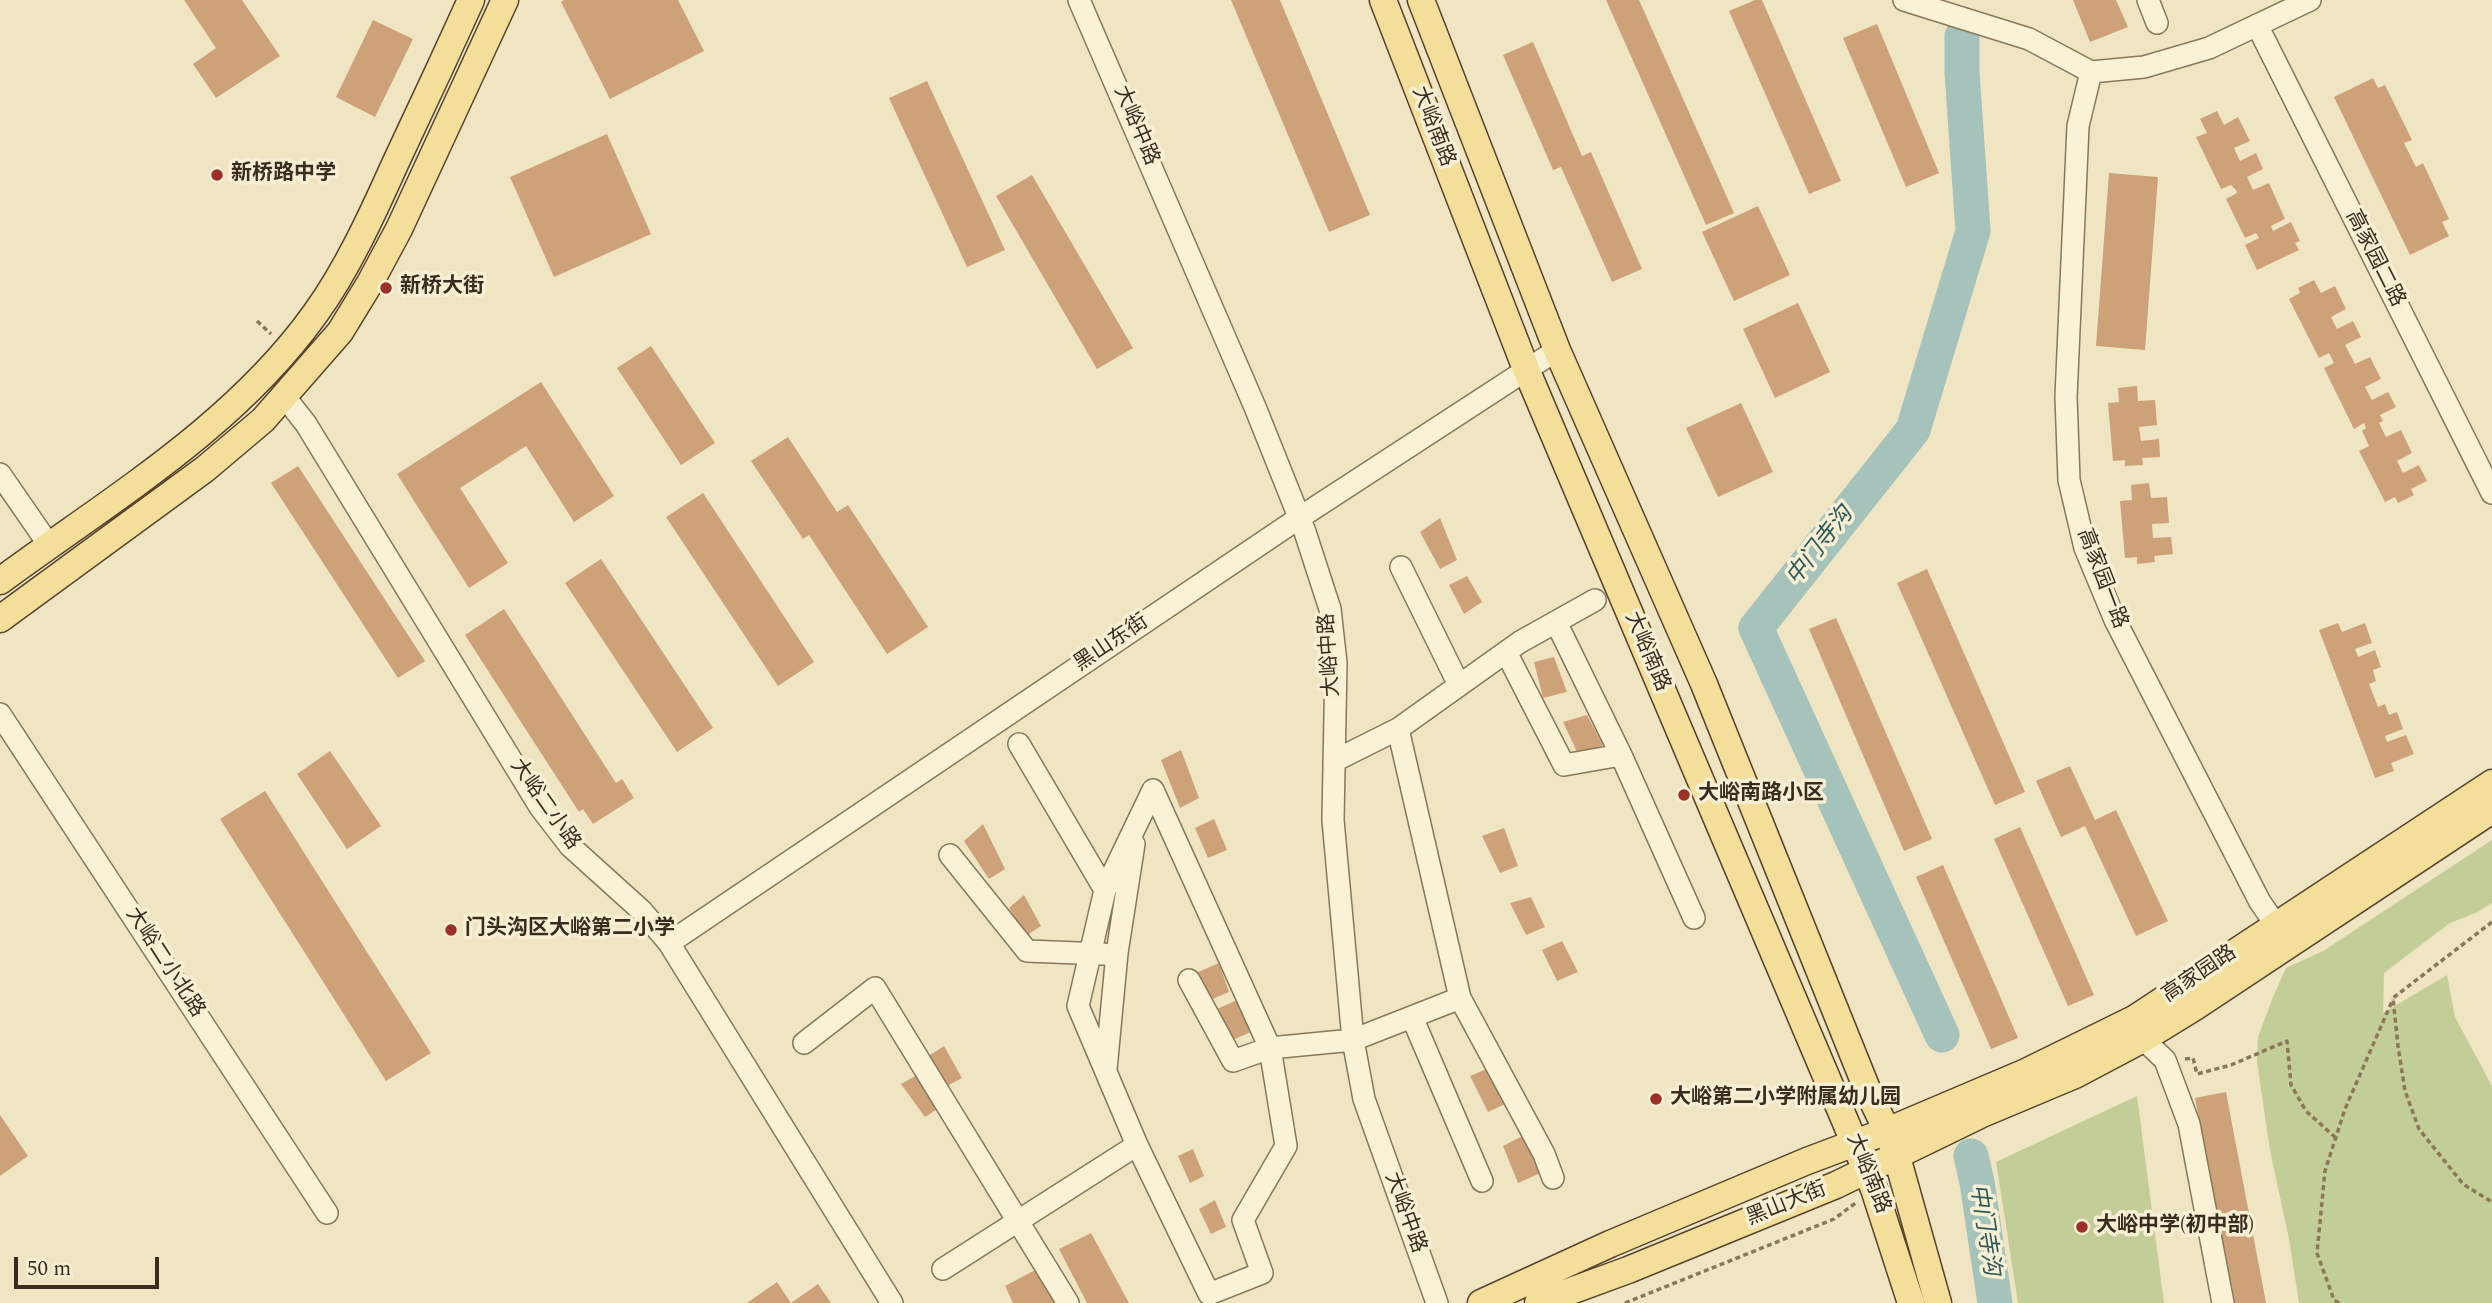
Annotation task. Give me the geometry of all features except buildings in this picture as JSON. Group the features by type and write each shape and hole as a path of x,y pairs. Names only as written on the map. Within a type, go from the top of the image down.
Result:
{"main road":[{"path":"0,581 137,483 201,432 247,392 316,313 366,226 471,0"},
{"path":"0,619 205,469 262,420 340,331 399,229 505,0"},
{"name":"大峪南路","path":"1383,0 1526,369 1856,1143 1911,1303"},
{"name":"大峪南路","path":"1421,0 1557,350 1704,684 1867,1089 1887,1131 1897,1157 1938,1303"},
{"name":"高家园路","path":"1887,1131 2026,1072 2134,1019 2492,783"},
{"name":"高家园路","path":"1897,1157 1919,1144 2075,1075 2143,1039 2492,810"},
{"name":"黑山大街","path":"1481,1303 1807,1160 1887,1131"},
{"name":"黑山大街","path":"1538,1303 1641,1265 1836,1185 1870,1179 1897,1157"}],"street":[{"name":"大峪中路","path":"1080,0 1255,407 1299,518 1330,609 1336,663 1333,820 1353,1040 1364,1099 1437,1303"},
{"path":"1904,0 2029,39 2091,72 2144,67 2209,48 2310,0"},
{"path":"2148,0 2157,23"},
{"name":"高家园二路","path":"2257,25 2492,492"},
{"name":"高家园一路","path":"2091,72 2078,126 2066,397 2068,480 2085,548 2115,620 2260,902 2276,925"},
{"name":"黑山东街","path":"669,943 1299,518 1557,350"},
{"name":"大峪二小路","path":"284,396 306,424 540,807 570,846 642,912 669,943 892,1303"},
{"path":"0,474 49,545"},
{"path":"1401,567 1459,685"},
{"path":"1334,761 1398,729 1506,652 1595,600"},
{"path":"1556,622 1621,755 1694,918"},
{"path":"1506,652 1564,765 1621,755"},
{"name":"大峪二小北路","path":"0,714 327,1213"},
{"path":"1398,729 1460,998 1544,1154 1553,1178"},
{"path":"1019,744 1105,890"},
{"path":"1153,790 1270,1048 1286,1146 1243,1220 1262,1273 1209,1294 1137,1145 1078,1006 1105,890 1138,822 1153,790"},
{"path":"1105,1071 1117,953 1138,822"},
{"path":"950,855 1027,951 1090,955 1117,953"},
{"path":"1189,981 1233,1061 1270,1048 1353,1040 1460,998"},
{"path":"804,1043 875,988 1068,1303"},
{"path":"1412,1017 1482,1181"},
{"path":"2143,1039 2165,1060 2189,1124 2223,1303"},
{"path":"943,1269 1137,1145"}],"path":[{"path":"2339,1303 2334,1300 2317,1253 2325,1171 2353,1089 2393,998 2492,922"},
{"path":"2393,998 2405,1091 2419,1129 2463,1184 2492,1202"},
{"path":"2165,1060 2193,1058 2197,1074 2231,1065 2287,1041 2291,1084 2306,1111 2336,1138"},
{"name":"黑山大街","path":"1625,1303 1834,1219 1870,1179"}],"green space":[{"path":"2492,840 2492,903 2478,912 2450,923 2384,973 2383,1013 2447,975 2455,1017 2492,1086 2492,1303 2299,1303 2270,1150 2257,1062 2258,1037 2273,997 2286,968 2323,951"},
{"name":"大峪中学(初中部)","path":"2137,1096 2164,1303 2018,1303 1996,1162"}],"waterway":[{"name":"中门寺沟","path":"1942,1035 1756,628 1913,430 1973,231 1962,36"},
{"name":"中门寺沟","path":"1971,1156 1995,1303"}],"place":[{"name":"新桥路中学","path":"217,175"},
{"name":"新桥大街","path":"386,288"},
{"name":"大峪南路小区","path":"1684,795"},
{"name":"门头沟区大峪第二小学","path":"451,930"},
{"name":"大峪第二小学附属幼儿园","path":"1656,1099"},
{"name":"大峪中学(初中部)","path":"2082,1227"}]}
